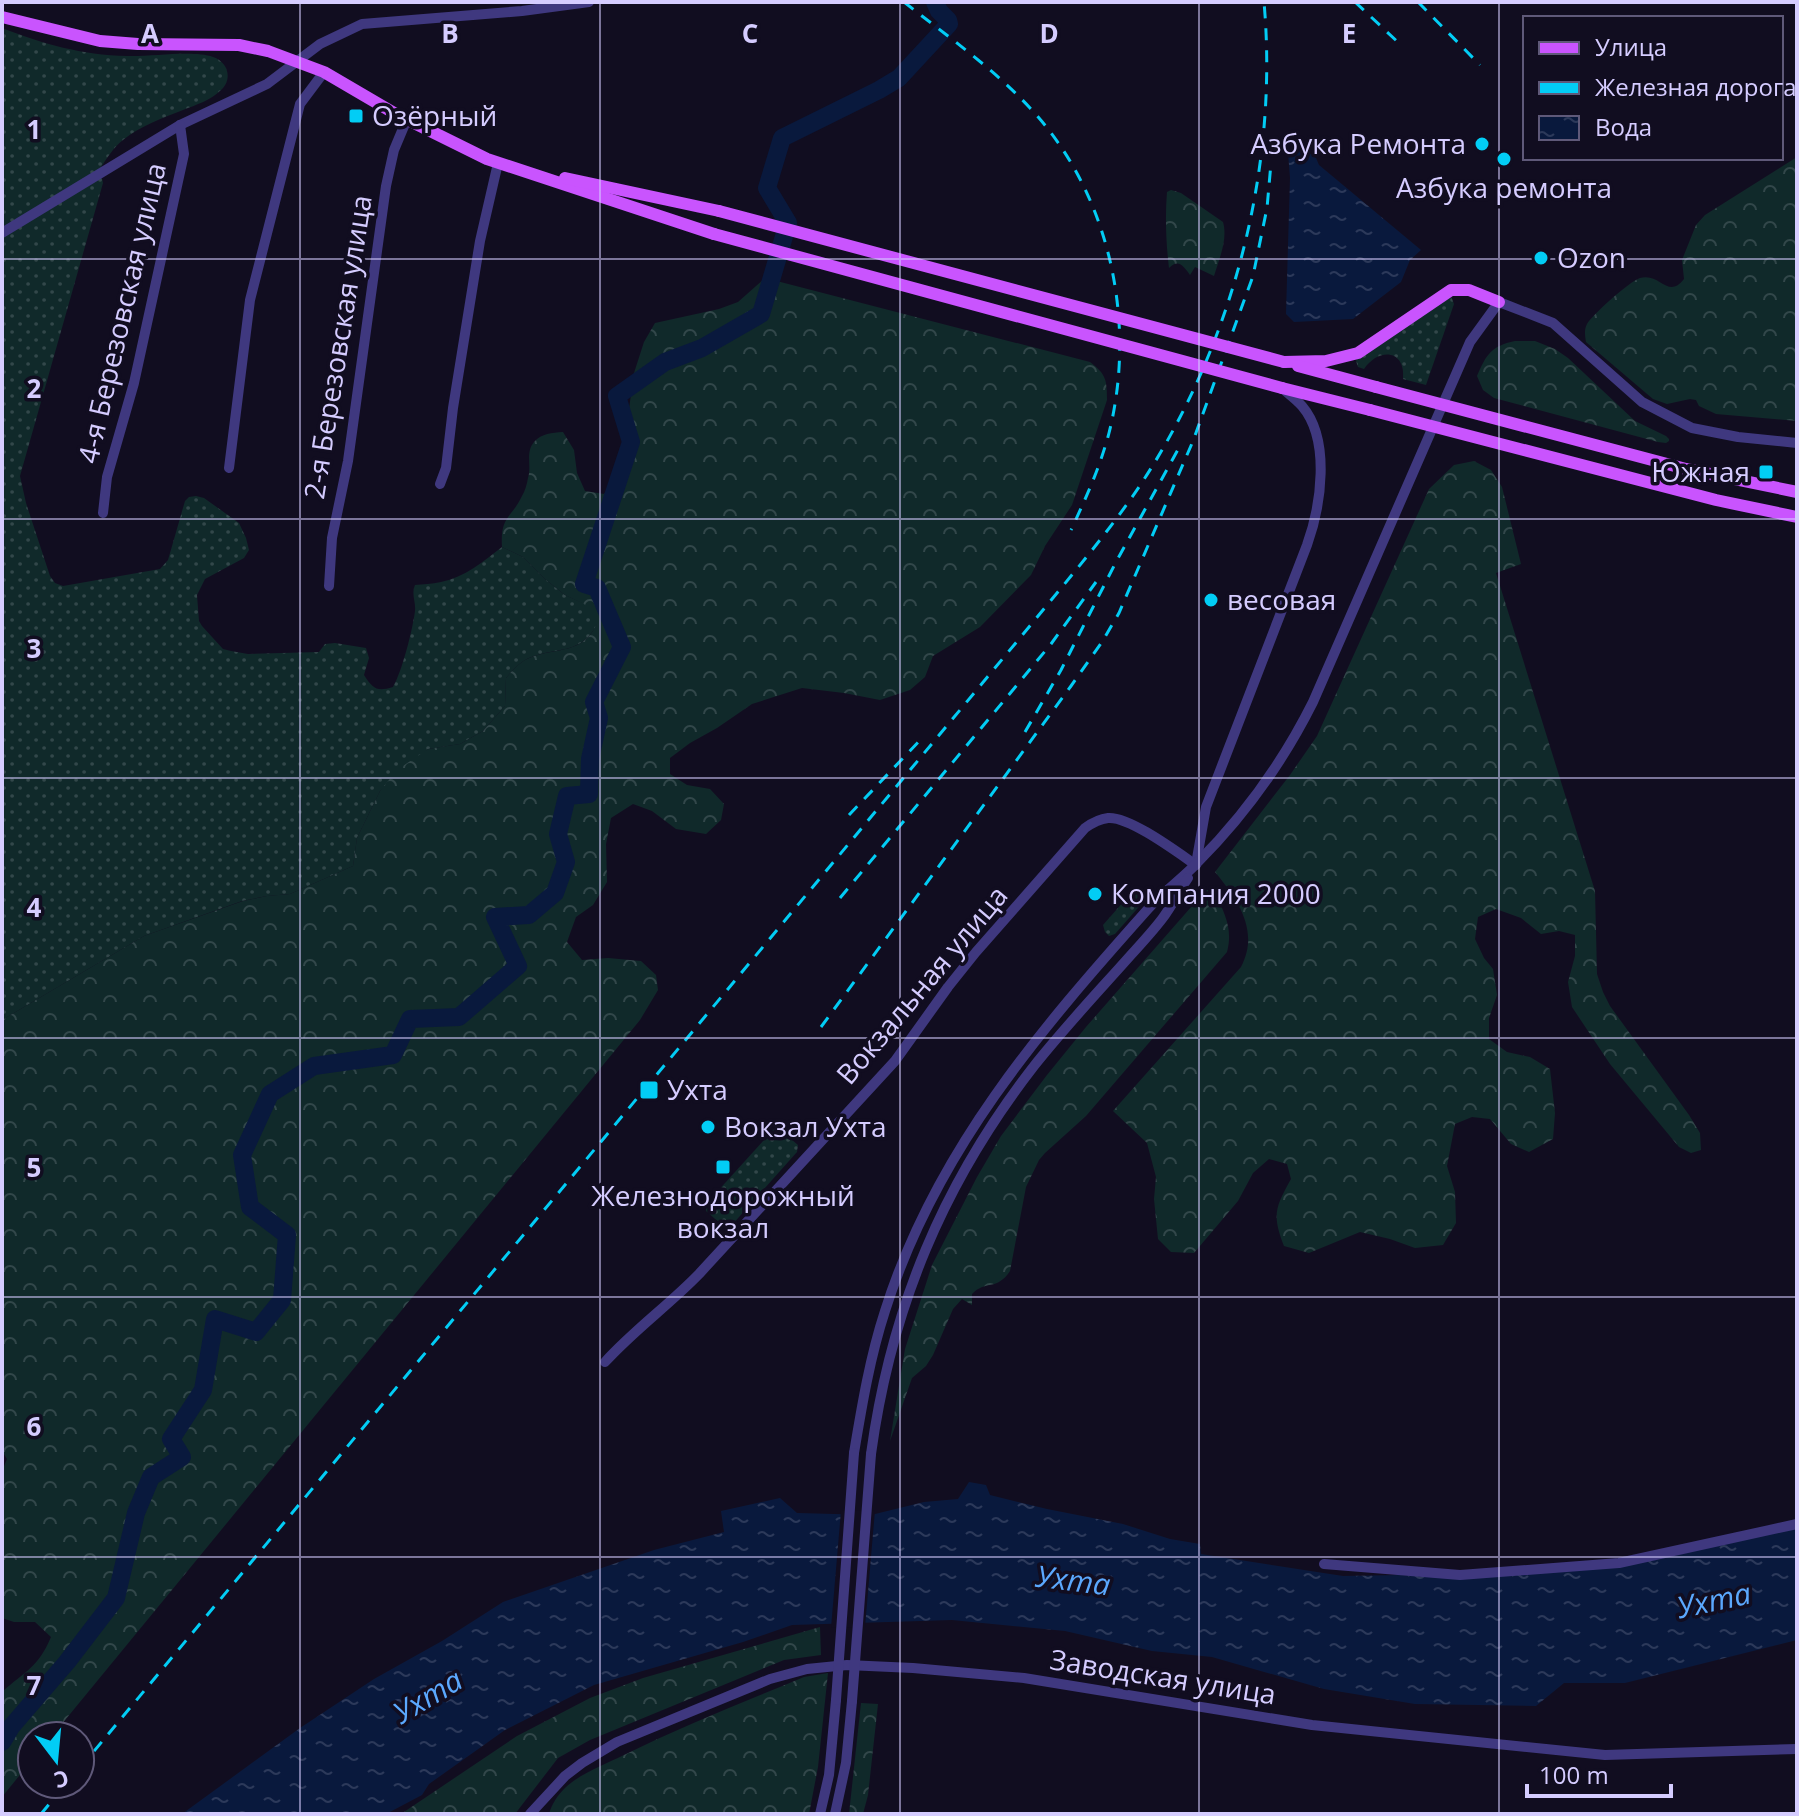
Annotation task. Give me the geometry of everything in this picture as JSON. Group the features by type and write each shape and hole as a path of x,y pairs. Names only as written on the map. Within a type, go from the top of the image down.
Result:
{"main road":[{"path":"2,17 100,41 239,45 268,51 324,72 407,119 498,163 714,234 1282,388 1716,500 1797,517"},
{"path":"498,163 719,211 1686,469 1797,492"},
{"path":"1284,362 1326,361 1358,353 1451,290 1469,290 1499,302"}],"street":[{"path":"511,2 522,11"},
{"path":"2,233 180,125 267,84 320,44 362,24 522,11 589,2"},
{"path":"229,468 250,300 300,104 324,72"},
{"name":"2-я Березовская улица","path":"329,586 332,538 348,461 386,186 394,150 407,119"},
{"name":"4-я Березовская улица","path":"103,513 107,477 134,383 184,154 180,125"},
{"path":"440,484 446,468 480,241 498,163"},
{"path":"820,1814 829,1775 854,1453 867,1381 885,1309 912,1240 943,1176 1022,1056 1151,906 1196,865 1231,827 1281,760 1330,666 1470,342 1499,302 1553,323 1642,402 1692,428 1738,437 1797,443"},
{"path":"835,1814 844,1778 852,1701 871,1454 883,1381 902,1311 957,1183 994,1122 1035,1065 1162,919 1196,865 1206,807 1314,527 1320,479 1314,430 1301,405 1282,388"},
{"name":"Вокзальная улица","path":"605,1362 635,1331 685,1289 895,1061 976,952 1093,822 1107,818 1124,821 1196,865"},
{"path":"1324,1564 1460,1575 1619,1563 1797,1524"},
{"name":"Заводская улица","path":"530,1814 551,1790 582,1763 617,1742 770,1679 807,1669 847,1665 1024,1678 1312,1725 1605,1755 1797,1749"},
{"path":"540,1814 551,1790"}],"green space":[{"path":"2,28 78,51 127,56 205,55 218,59 228,76 225,86 213,97 130,135 113,150 100,169 103,183 20,476 26,503 55,583 63,586 160,569 168,560 185,501 196,496 204,498 239,523 249,550 244,558 205,579 197,595 199,621 223,649 248,654 319,652 325,644 335,643 366,648 369,658 364,675 367,680 379,689 393,687 412,628 415,585 458,577 502,547 523,557 565,595 585,604 600,618 593,631 577,645 537,655 515,668 506,678 505,706 483,731 460,744 428,749 380,791 357,838 353,866 290,894 242,901 144,936 2,1020"},
{"path":"1797,157 1797,421 1716,414 1690,399 1667,404 1653,399 1586,342 1587,324 1628,285 1640,278 1647,277 1673,287 1678,285 1684,279 1682,260 1696,225 1705,215"},
{"path":"1167,192 1181,193 1223,222 1224,243 1214,276 1195,267 1190,275 1178,264 1169,268 1166,211"},
{"path":"765,278 1090,362 1104,378 1107,400 1072,505 1045,546 1031,575 980,627 933,656 925,677 910,690 880,700 802,688 752,704 670,758 670,774 687,785 710,789 724,804 721,820 706,834 676,829 652,811 633,804 611,818 606,844 607,882 593,905 576,917 567,942 582,960 608,958 641,961 656,975 658,990 640,1020 65,1720 16,1720 16,1780 2,1797 2,1692 36,1662 51,1637 35,1622 14,1622 2,1618 2,1471 7,1459 2,1451 2,1020 144,936 243,901 290,894 353,866 357,838 380,791 397,770 428,749 460,744 483,731 505,706 506,678 525,660 577,645 586,639 599,618 584,604 565,595 545,579 523,557 502,547 505,523 526,487 534,442 544,435 563,432 574,450 577,473 585,491 604,494 620,474 634,373 644,342 655,323 738,302"},
{"path":"1451,296 1454,304 1426,385 1403,379 1400,362 1390,355 1377,357 1364,369 1358,367 1357,358"},
{"path":"1515,341 1535,341 1555,349 1635,421 1666,436 1669,441 1658,442 1494,398 1483,390 1477,376 1490,352"},
{"path":"1474,461 1491,470 1502,487 1521,564 1496,573 1595,891 1597,974 1610,1006 1700,1133 1701,1150 1691,1153 1679,1147 1610,1064 1572,1007 1568,982 1575,956 1575,935 1559,931 1541,934 1521,918 1496,909 1478,917 1475,939 1493,969 1497,995 1489,1018 1489,1039 1507,1052 1530,1057 1550,1069 1555,1113 1553,1139 1529,1152 1511,1144 1490,1119 1472,1117 1455,1124 1447,1166 1455,1192 1456,1223 1443,1245 1415,1248 1360,1232 1309,1253 1284,1246 1277,1212 1291,1179 1287,1164 1269,1159 1253,1173 1238,1201 1194,1253 1171,1252 1158,1239 1154,1199 1156,1177 1147,1143 1113,1111 1241,967 1248,941 1244,916 1215,872 1317,736 1429,489 1454,465"},
{"path":"1206,890 1215,893 1225,915 1229,936 1227,952 1086,1116 1039,1160 1026,1187 1010,1271 1000,1281 972,1294 972,1305 962,1299 953,1309 933,1355 912,1378 890,1441 905,1349 932,1265 977,1177 1001,1136 1047,1075"},
{"path":"1136,891 1141,892 1144,901 1115,934 1109,936 1103,925"},
{"path":"774,1129 779,1129 798,1145 797,1152 731,1226 723,1226 706,1211 706,1204"},
{"path":"820,1627 821,1655 784,1660 590,1740 558,1758 515,1814 401,1814 517,1736 590,1698 643,1678"},
{"path":"828,1673 818,1767 809,1814 549,1814 565,1788 593,1770 691,1724 804,1677"},
{"path":"861,1703 878,1704 863,1814 849,1814"}],"water":[{"path":"1304,149 1421,250 1410,260 1401,282 1353,319 1294,322 1286,314 1288,152"},
{"path":"969,1482 986,1485 990,1495 1200,1544 1201,1554 1343,1576 1449,1578 1619,1567 1797,1527 1797,1640 1625,1683 1564,1683 1536,1706 1415,1704 1324,1689 1212,1657 1152,1651 1065,1631 952,1620 792,1625 594,1685 505,1730 429,1784 422,1795 386,1814 182,1814 300,1728 374,1679 503,1602 654,1550 724,1532 721,1511 780,1498 797,1513 871,1515 924,1502 958,1499"}],"pier":[{"path":"875,1510 865,1627 831,1628 841,1511"}],"waterway":[{"path":"2,1742 116,1598 136,1513 151,1477 182,1457 171,1439 203,1390 215,1319 256,1332 282,1300 287,1235 250,1207 242,1155 270,1094 314,1066 393,1055 410,1019 459,1017 518,966 495,917 529,915 555,893 566,862 558,834 567,796 589,794 590,759 599,718 594,702 622,647 597,588 584,584 631,442 617,396 665,362 702,348 761,314 788,223 767,188 782,138 899,78 949,24 935,2"}],"railway":[{"path":"904,2 985,66 1030,108 1058,142 1080,179 1098,219 1110,261 1117,304 1120,347 1117,391 1101,458 1071,530"},
{"path":"96,1749 1034,621 1139,487 1172,433 1200,376 1242,255 1256,192 1264,129 1267,65 1264,2"},
{"path":"1355,2 1401,45"},
{"path":"1418,2 1480,65"},
{"path":"821,1027 1071,686 1119,613 1193,441 1253,276 1267,208 1271,163"},
{"path":"1025,732 1181,444"},
{"path":"840,898 1051,644 1096,582"},
{"path":"849,815 924,736"},
{"path":"41,1814 53,1800"}],"place":[{"name":"Озёрный","path":"356,116"},
{"name":"Азбука Ремонта","path":"1482,144"},
{"name":"Азбука ремонта","path":"1504,159"},
{"name":"Ozon","path":"1541,258"},
{"name":"Южная","path":"1766,472"},
{"name":"весовая","path":"1211,600"},
{"name":"Компания 2000","path":"1095,894"},
{"name":"Ухта","path":"649,1090"},
{"name":"Вокзал Ухта","path":"708,1127"},
{"name":"Железнодорожный вокзал","path":"723,1167"}]}
